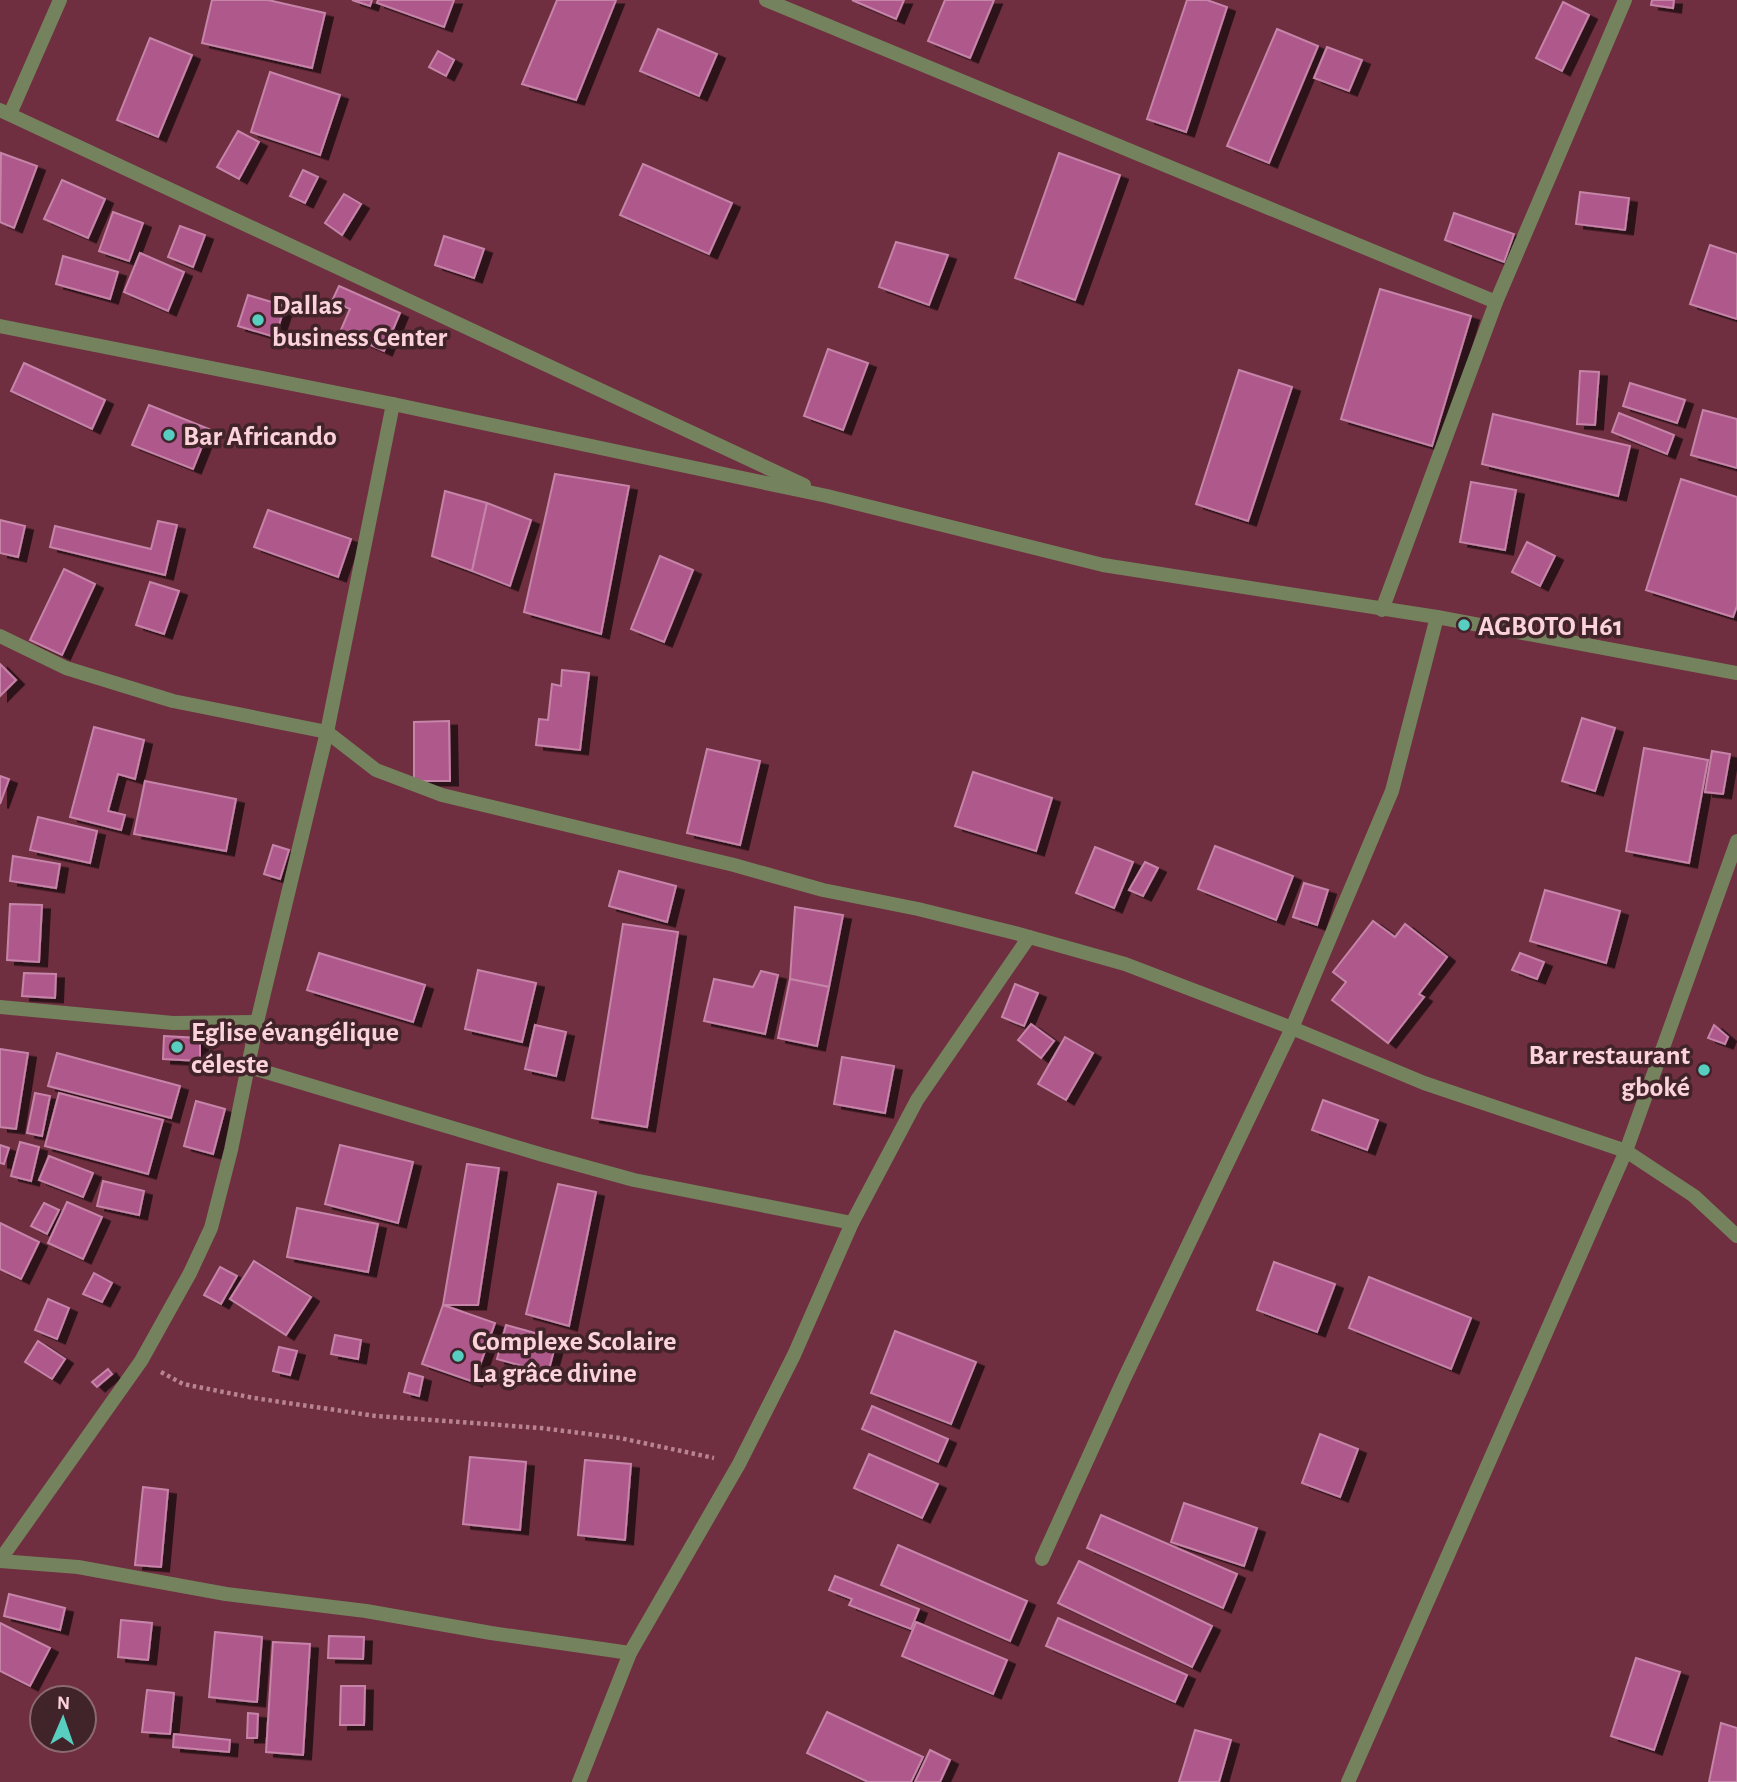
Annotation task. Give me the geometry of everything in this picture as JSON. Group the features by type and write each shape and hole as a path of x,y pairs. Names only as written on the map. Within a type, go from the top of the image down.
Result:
{"street":[{"path":"60,0 5,112 827,496"},
{"path":"766,0 1496,302"},
{"path":"1382,610 1496,302 1625,0"},
{"path":"0,326 393,404 827,496 1102,565 1437,617 1737,673"},
{"path":"0,1560 141,1361 190,1273 211,1228 232,1150 257,1023 327,732 393,404"},
{"path":"1042,1559 1124,1379 1292,1028 1392,791 1437,617"},
{"path":"0,636 66,668 173,701 327,732 376,770 442,795 721,861 823,890 918,909 1125,964 1292,1028 1424,1083 1626,1151 1693,1196 1737,1236"},
{"path":"1348,1782 1626,1151 1737,841"},
{"path":"579,1782 630,1654 739,1464 794,1355 852,1223 917,1100 1029,937"},
{"path":"0,1007 173,1023 257,1023"},
{"path":"249,1067 634,1180 852,1223"},
{"path":"0,1560 78,1567 226,1594 366,1611 630,1654"}],"path":[{"path":"141,1361 183,1384 254,1398 376,1416 541,1428 620,1438 739,1464"}],"building":[{"path":"212,0 268,0 325,13 312,68 202,43"},
{"path":"352,0 372,0 370,6"},
{"path":"378,0 454,0 444,27 377,3"},
{"path":"557,0 616,0 576,100 522,84"},
{"path":"852,0 904,0 896,19"},
{"path":"945,0 994,0 970,58 928,41"},
{"path":"1187,0 1207,0 1227,7 1186,132 1147,119"},
{"path":"1652,0 1674,0 1673,8 1651,5"},
{"path":"1563,2 1589,15 1562,71 1536,58"},
{"path":"658,29 717,54 699,96 640,71"},
{"path":"1277,29 1318,46 1269,163 1227,146"},
{"path":"150,38 192,55 158,137 117,120"},
{"path":"1327,47 1362,60 1349,91 1314,78"},
{"path":"438,51 454,60 446,76 429,67"},
{"path":"270,72 340,95 320,155 251,132"},
{"path":"238,131 259,142 239,179 217,167"},
{"path":"1,153 37,166 14,228 0,222"},
{"path":"1059,153 1120,175 1075,300 1015,278"},
{"path":"643,164 732,203 709,254 620,215"},
{"path":"303,170 318,177 305,203 290,196"},
{"path":"62,180 105,199 88,238 44,219"},
{"path":"1580,192 1629,198 1625,230 1576,224"},
{"path":"344,194 361,204 342,235 325,223"},
{"path":"113,212 143,223 129,261 99,251"},
{"path":"1454,213 1514,234 1504,262 1445,240"},
{"path":"180,226 205,235 193,267 168,257"},
{"path":"444,236 484,249 474,278 435,265"},
{"path":"896,242 948,255 929,305 879,287"},
{"path":"1710,245 1737,254 1737,319 1690,304"},
{"path":"140,253 184,272 168,311 124,292"},
{"path":"63,256 118,272 110,299 56,284"},
{"path":"339,286 400,313 384,351 340,332 350,309 332,301"},
{"path":"1380,289 1471,316 1432,446 1341,419"},
{"path":"248,295 285,306 275,337 238,326"},
{"path":"828,349 868,363 843,430 804,416"},
{"path":"24,363 105,400 92,429 11,391"},
{"path":"1239,370 1292,387 1248,521 1196,504"},
{"path":"1580,371 1599,372 1595,425 1577,424"},
{"path":"1630,383 1685,400 1677,423 1623,406"},
{"path":"149,405 209,429 193,469 132,445"},
{"path":"1703,410 1737,419 1737,468 1691,455"},
{"path":"1619,413 1674,435 1667,454 1612,432"},
{"path":"1493,414 1630,446 1618,496 1482,464"},
{"path":"555,474 629,486 601,634 524,612"},
{"path":"1681,479 1737,497 1737,606 1733,617 1646,590"},
{"path":"1471,482 1516,490 1505,550 1460,542"},
{"path":"445,491 487,503 472,571 432,556"},
{"path":"487,503 531,520 510,586 472,571"},
{"path":"268,510 351,539 338,577 254,547"},
{"path":"0,520 25,526 18,557 0,553"},
{"path":"158,521 177,525 165,575 50,547 55,526 151,549"},
{"path":"1527,542 1555,556 1540,586 1512,572"},
{"path":"660,556 693,570 664,642 631,629"},
{"path":"64,569 95,584 62,655 30,640"},
{"path":"150,582 179,591 164,634 136,625"},
{"path":"0,664 16,680 0,696"},
{"path":"562,670 589,673 580,750 536,745 539,719 548,720 552,684 561,686"},
{"path":"1582,718 1615,728 1595,791 1562,781"},
{"path":"449,721 450,781 414,781 414,722"},
{"path":"94,727 144,740 135,779 118,774 108,811 125,815 121,830 70,817"},
{"path":"1644,748 1708,760 1689,863 1626,851"},
{"path":"707,749 760,761 740,845 687,833"},
{"path":"1712,751 1730,754 1723,794 1705,792"},
{"path":"973,772 1052,798 1036,851 955,826"},
{"path":"0,776 9,779 0,804"},
{"path":"145,781 236,799 226,851 134,834"},
{"path":"38,817 97,831 90,863 30,850"},
{"path":"273,845 289,850 280,879 264,874"},
{"path":"1215,846 1293,876 1276,920 1198,889"},
{"path":"1095,847 1133,862 1114,908 1076,893"},
{"path":"13,856 60,864 56,888 10,881"},
{"path":"1145,862 1158,868 1143,896 1129,890"},
{"path":"619,871 676,886 667,922 609,906"},
{"path":"1304,883 1328,890 1317,925 1293,917"},
{"path":"1545,890 1620,911 1606,963 1530,941"},
{"path":"10,904 42,905 39,962 7,960"},
{"path":"795,907 843,915 829,987 790,979"},
{"path":"1373,921 1395,937 1405,924 1447,957 1419,994 1424,997 1388,1043 1332,1000 1346,982 1333,972"},
{"path":"623,924 678,932 647,1127 592,1118"},
{"path":"319,953 425,985 413,1022 307,990"},
{"path":"1520,953 1544,962 1537,979 1512,970"},
{"path":"478,970 536,983 522,1042 465,1029"},
{"path":"761,971 778,975 765,1034 704,1021 714,979 753,987"},
{"path":"24,973 56,974 55,998 22,996"},
{"path":"790,979 829,987 817,1046 778,1038"},
{"path":"1015,984 1038,993 1024,1026 1002,1017"},
{"path":"1031,1024 1054,1041 1041,1058 1018,1040"},
{"path":"535,1025 566,1032 556,1076 525,1069"},
{"path":"1714,1025 1728,1037 1725,1044 1708,1038"},
{"path":"164,1036 200,1038 200,1061 163,1059"},
{"path":"1065,1037 1093,1053 1066,1100 1038,1084"},
{"path":"0,1049 28,1053 16,1129 0,1127"},
{"path":"57,1053 180,1086 171,1118 48,1086"},
{"path":"842,1057 894,1066 885,1113 834,1104"},
{"path":"35,1093 50,1096 42,1136 27,1133"},
{"path":"59,1093 163,1120 148,1174 45,1146"},
{"path":"1323,1100 1378,1120 1367,1150 1312,1130"},
{"path":"196,1101 225,1109 213,1154 184,1146"},
{"path":"20,1142 39,1147 31,1181 11,1176"},
{"path":"0,1145 9,1148 4,1164 0,1163"},
{"path":"340,1145 413,1162 398,1223 325,1204"},
{"path":"49,1156 93,1173 83,1197 39,1180"},
{"path":"467,1164 499,1168 478,1305 443,1305"},
{"path":"103,1181 144,1191 139,1215 97,1206"},
{"path":"558,1184 596,1192 569,1326 526,1314"},
{"path":"67,1202 102,1217 83,1259 48,1243"},
{"path":"44,1203 59,1210 47,1234 31,1226"},
{"path":"297,1208 378,1224 368,1272 287,1257"},
{"path":"0,1223 39,1242 21,1279 0,1269"},
{"path":"254,1261 311,1297 286,1335 230,1299"},
{"path":"1274,1262 1335,1284 1317,1332 1257,1310"},
{"path":"220,1267 237,1276 221,1304 204,1295"},
{"path":"94,1273 112,1283 102,1302 83,1294"},
{"path":"1369,1277 1471,1318 1451,1369 1349,1328"},
{"path":"48,1299 69,1308 57,1339 35,1330"},
{"path":"443,1305 495,1323 474,1382 422,1364"},
{"path":"506,1325 557,1339 548,1373 497,1359"},
{"path":"895,1331 976,1362 951,1424 871,1393"},
{"path":"335,1335 361,1340 358,1359 331,1354"},
{"path":"38,1341 65,1359 52,1379 25,1362"},
{"path":"279,1347 297,1351 290,1375 273,1371"},
{"path":"108,1369 112,1374 97,1387 92,1382"},
{"path":"409,1373 423,1377 419,1396 404,1392"},
{"path":"872,1406 948,1439 938,1462 862,1429"},
{"path":"1320,1434 1358,1449 1340,1497 1302,1483"},
{"path":"869,1454 938,1484 922,1518 854,1488"},
{"path":"470,1457 526,1462 520,1530 463,1524"},
{"path":"585,1460 631,1464 625,1540 578,1535"},
{"path":"143,1487 168,1490 161,1567 135,1565"},
{"path":"1184,1503 1257,1528 1244,1566 1171,1542"},
{"path":"1101,1515 1237,1574 1223,1608 1087,1548"},
{"path":"898,1545 1027,1601 1010,1641 881,1585"},
{"path":"1079,1561 1212,1626 1192,1667 1058,1603"},
{"path":"835,1576 919,1609 911,1629 849,1605 852,1599 829,1590"},
{"path":"9,1594 65,1608 60,1630 4,1616"},
{"path":"1058,1618 1187,1675 1175,1702 1046,1646"},
{"path":"121,1620 152,1623 148,1660 118,1657"},
{"path":"916,1622 1007,1660 993,1694 902,1656"},
{"path":"0,1623 50,1648 31,1684 28,1685 0,1671"},
{"path":"215,1632 262,1637 257,1702 209,1697"},
{"path":"329,1636 364,1637 363,1659 328,1658"},
{"path":"273,1642 310,1644 303,1755 266,1752"},
{"path":"1636,1658 1680,1672 1654,1750 1611,1736"},
{"path":"341,1686 365,1686 364,1725 340,1725"},
{"path":"147,1690 174,1693 170,1734 142,1732"},
{"path":"827,1712 923,1757 911,1782 868,1782 807,1753"},
{"path":"248,1713 258,1714 257,1738 247,1738"},
{"path":"1721,1723 1737,1728 1737,1782 1709,1782"},
{"path":"1195,1730 1231,1740 1219,1782 1179,1782"},
{"path":"174,1734 230,1740 229,1752 173,1747"},
{"path":"930,1750 950,1760 940,1782 915,1782"}],"place":[{"name":"Dallas business Center","path":"258,320"},
{"name":"Bar Africando","path":"169,435"},
{"name":"AGBOTO H61","path":"1464,625"},
{"name":"Eglise évangélique céleste","path":"177,1047"},
{"name":"Bar restaurant gboké","path":"1704,1070"},
{"name":"Complexe Scolaire La grâce divine","path":"458,1356"}]}
